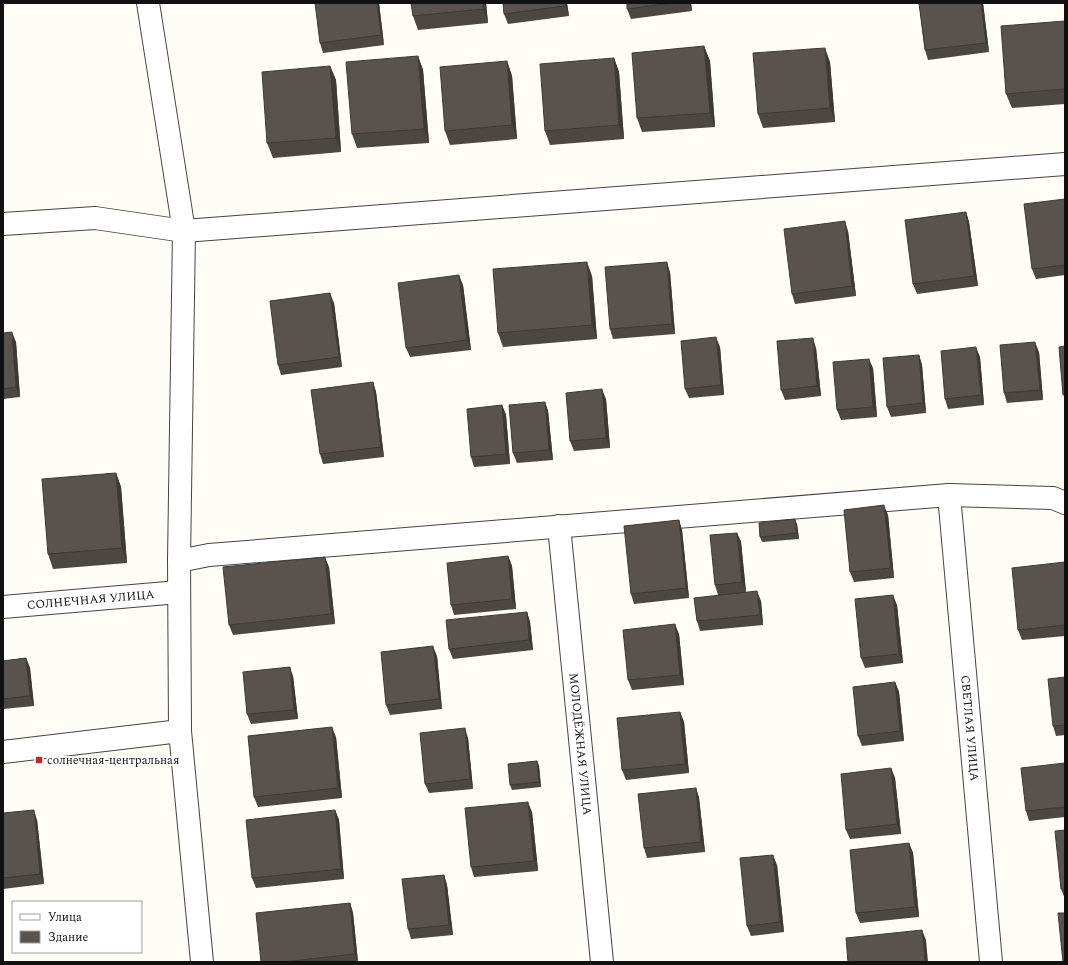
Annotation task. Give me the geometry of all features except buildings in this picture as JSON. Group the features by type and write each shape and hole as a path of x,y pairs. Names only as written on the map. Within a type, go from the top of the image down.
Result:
{"street":[{"path":"148,3 184,231 179,561 180,731 202,962"},
{"path":"3,224 95,218 184,231 1065,164"},
{"path":"179,561 209,556 949,495 1053,498 1065,503"},
{"name":"СВЕТЛАЯ УЛИЦА","path":"949,495 991,962"},
{"name":"МОЛОДЁЖНАЯ УЛИЦА","path":"559,526 602,962"},
{"name":"СОЛНЕЧНАЯ УЛИЦА","path":"3,607 179,592"},
{"path":"3,752 180,731"}],"place":[{"name":"солнечная-центральная","path":"39,760"}]}
